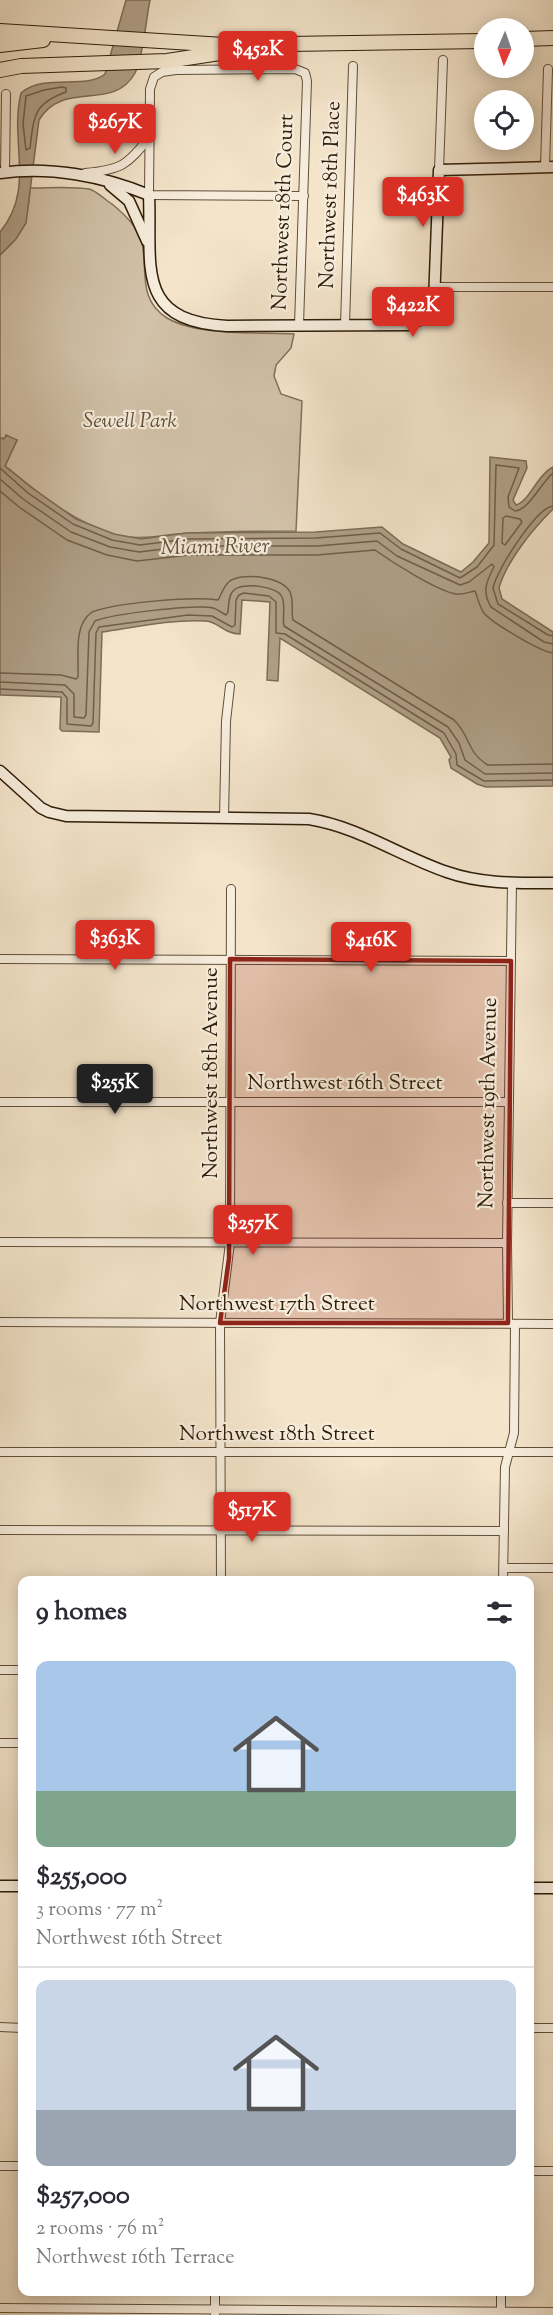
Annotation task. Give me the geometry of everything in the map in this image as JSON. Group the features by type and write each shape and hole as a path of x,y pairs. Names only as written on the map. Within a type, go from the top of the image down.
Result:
{"highway":[{"path":"0,31 224,45 474,41"},
{"path":"0,45 77,36"},
{"path":"534,39 553,38"},
{"path":"0,70 21,66 167,61 282,45"}],"street":[{"path":"150,136 151,272 156,290 164,303 183,318 195,323 214,326 415,323 431,310 435,287 443,60"},
{"name":"Northwest 18th Place","path":"345,325 353,66"},
{"name":"Northwest 18th Court","path":"150,136 150,85 157,74 176,70 298,69 305,73 307,81 299,325"},
{"path":"439,170 549,167 548,69"},
{"path":"6,94 3,173 80,174 109,171 122,165 150,136"},
{"path":"80,174 149,195 304,196"},
{"path":"105,182 126,197 132,205 150,248"},
{"path":"132,205 142,204 149,195"},
{"path":"435,287 553,287"},
{"path":"224,818 226,721 230,686"},
{"path":"0,771 41,808 57,815 121,818 309,819 330,822 356,831 445,872 468,878 512,883 553,883"},
{"name":"Northwest 19th Avenue","path":"504,1576 505,1467 514,1433 512,1324 507,1244 512,883"},
{"name":"Northwest 18th Avenue","path":"221,1576 219,1323 230,1243 231,889"},
{"path":"0,958 511,962"},
{"name":"Northwest 16th Street","path":"0,1102 509,1102"},
{"path":"507,1203 553,1203"},
{"path":"0,1242 507,1244"},
{"name":"Northwest 17th Street","path":"0,1322 553,1324"},
{"name":"Northwest 18th Street","path":"0,1452 553,1452"},
{"path":"0,1530 504,1531"},
{"path":"504,1568 553,1568"},
{"path":"0,1670 18,1670"},
{"path":"0,1743 18,1743"},
{"path":"0,1886 18,1886"},
{"path":"534,1888 553,1888"},
{"path":"0,2027 18,2028"},
{"path":"534,2028 553,2028"},
{"path":"0,2166 18,2166"},
{"path":"534,2171 553,2171"},
{"path":"215,2296 215,2312"},
{"path":"501,2296 501,2313"},
{"path":"0,2307 215,2312 553,2312"}],"highlighted area":[{"path":"230,959 511,961 508,1323 220,1323 229,1258"}],"green space":[{"name":"Sewell Park","path":"30,188 89,189 120,211 133,224 141,239 145,282 151,302 167,318 194,328 246,333 294,334 291,348 276,365 274,376 281,394 302,401 296,531 203,532 142,537 113,534 70,514 5,466 17,440 0,438 0,255 24,225"}],"water":[{"path":"126,0 150,0 142,48 135,73 126,85 114,91 61,101 49,108 39,120 26,223 16,239 0,255 0,232 11,216 17,199 20,165 18,111 21,93 41,84 87,81 105,74"},
{"name":"Miami River","path":"6,435 17,440 5,466 76,519 114,534 141,539 187,533 316,532 382,527 403,544 461,572 489,543 490,457 526,461 527,468 513,500 516,505 525,499 542,476 553,467 553,509 529,535 514,556 499,588 502,599 553,632 553,786 486,787 477,784 451,768 449,760 451,757 440,738 280,638 278,681 267,680 270,602 242,600 240,634 206,621 180,621 102,632 99,732 62,731 60,729 61,697 0,695 0,438 4,439"}]}
